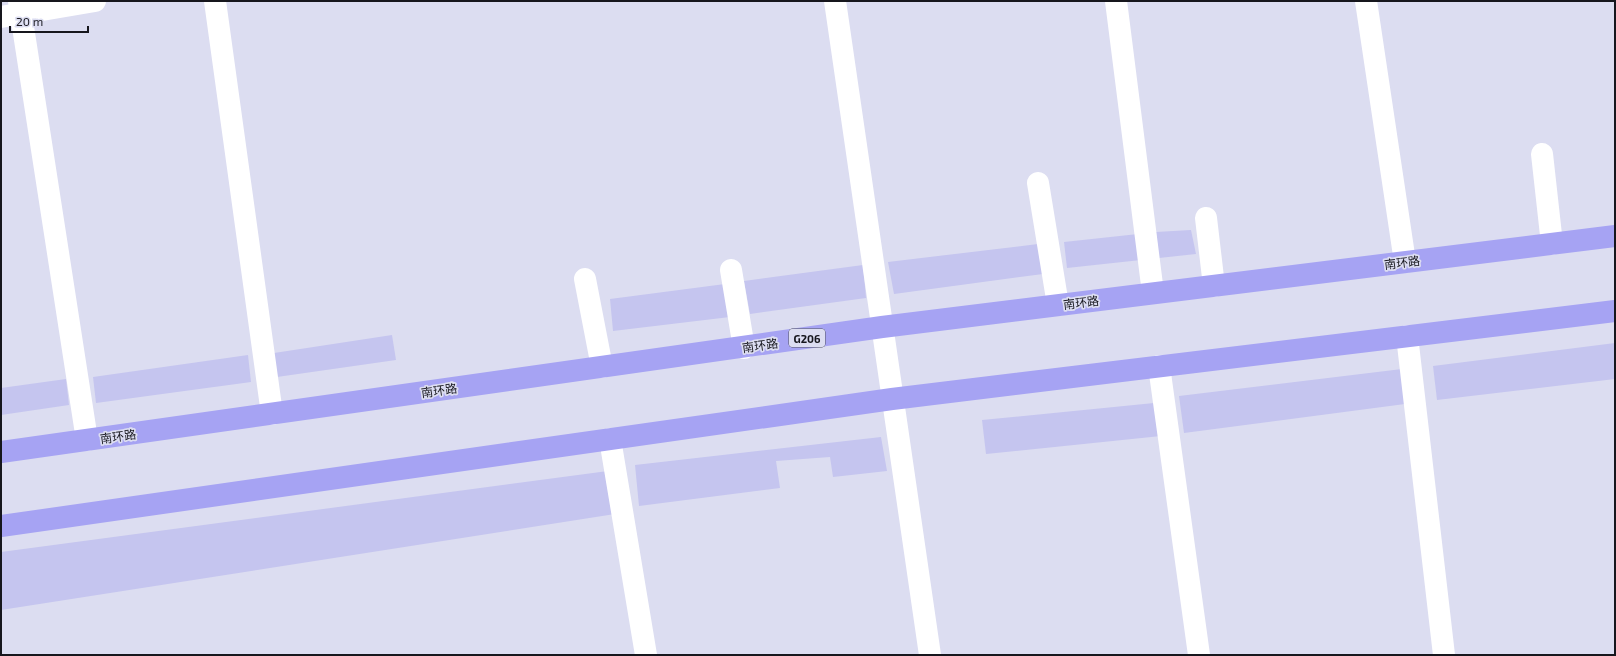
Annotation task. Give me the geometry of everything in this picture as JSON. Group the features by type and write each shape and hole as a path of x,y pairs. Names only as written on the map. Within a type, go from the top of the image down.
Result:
{"highway":[{"name":"南环路","path":"1,452 744,348 882,327 1615,236"},
{"path":"1,526 892,398 1615,311"}],"street":[{"path":"88,440 14,11 95,1"},
{"path":"215,1 272,414"},
{"path":"835,1 930,655"},
{"path":"1116,1 1153,293"},
{"path":"1366,1 1405,262"},
{"path":"1542,154 1552,244"},
{"path":"1038,183 1058,305"},
{"path":"1206,218 1214,286"},
{"path":"731,270 744,348"},
{"path":"585,279 602,367"},
{"path":"1407,336 1444,655"},
{"path":"1159,366 1199,655"},
{"path":"610,439 646,655"}],"shaded area":[{"path":"1191,230 1196,254 1159,258 1156,232"},
{"path":"1138,234 1141,260 1067,268 1064,242"},
{"path":"1038,244 1043,274 894,294 888,262"},
{"path":"863,265 866,298 750,314 744,281"},
{"path":"725,284 730,317 613,331 610,299"},
{"path":"392,335 396,360 277,377 274,353"},
{"path":"1615,343 1615,379 1437,400 1433,366"},
{"path":"248,355 251,382 96,403 93,377"},
{"path":"1402,369 1405,404 1184,433 1179,396"},
{"path":"66,379 69,405 1,415 1,388"},
{"path":"1154,403 1161,436 986,454 982,420"},
{"path":"881,437 887,471 833,477 830,457 776,461 780,488 639,506 635,465"},
{"path":"608,471 615,514 1,610 1,552"}]}
